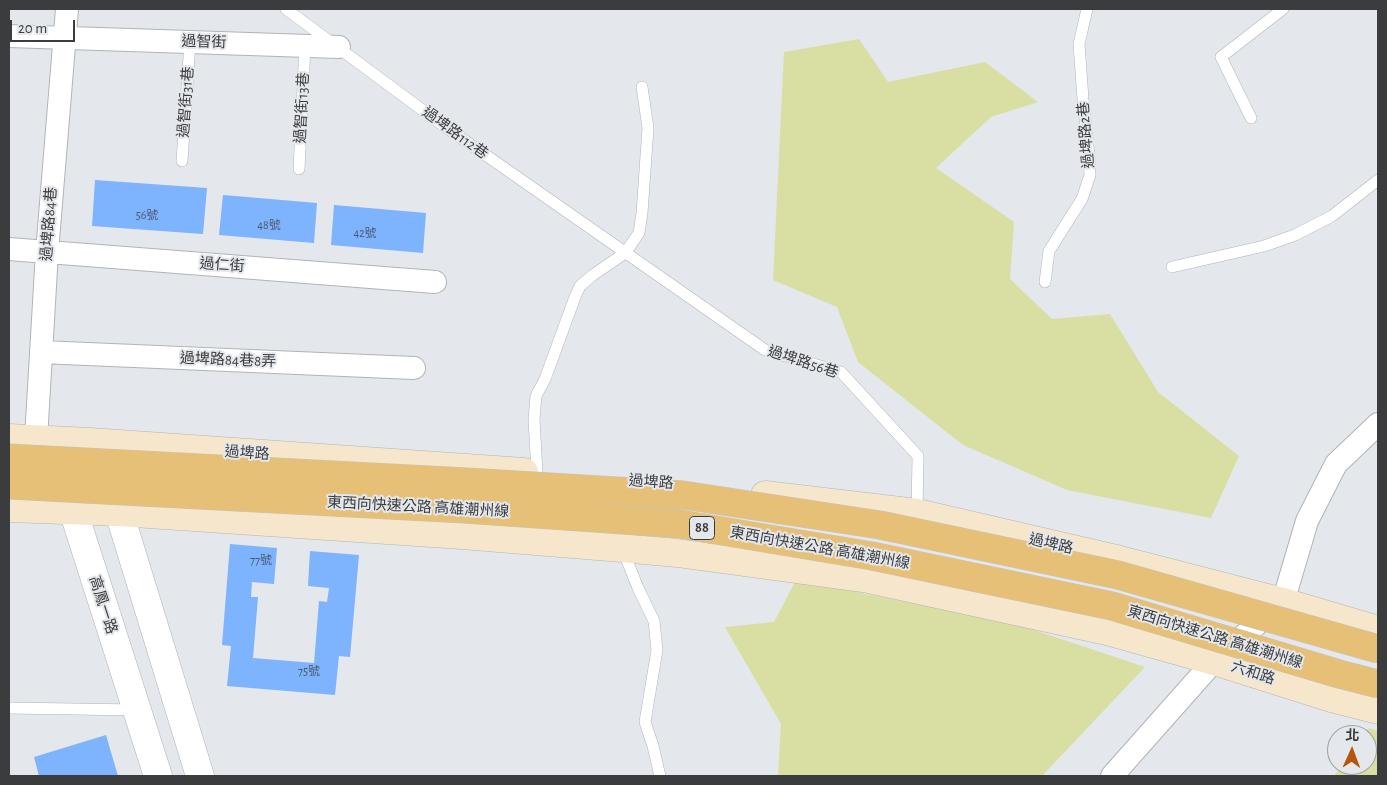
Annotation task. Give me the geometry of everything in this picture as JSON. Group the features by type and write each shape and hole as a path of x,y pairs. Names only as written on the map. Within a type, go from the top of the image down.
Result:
{"highway":[{"name":"東西向快速公路 高雄潮州線","path":"9,458 683,495 880,525 1118,575 1378,648"},
{"name":"東西向快速公路 高雄潮州線","path":"9,485 464,509 680,524 872,556 1112,606 1378,684"}],"main road":[{"name":"過埤路","path":"9,438 90,442 685,484 917,513 1120,560 1283,602"},
{"path":"9,508 119,512 462,535 676,553 869,579 1107,631 1214,660"},
{"path":"1283,602 1378,630"},
{"name":"六和路","path":"1214,660 1331,698 1378,710"}],"street":[{"name":"過埤路84巷","path":"36,439 46,252 67,9"},
{"name":"過智街","path":"9,36 339,47"},
{"name":"過仁街","path":"9,249 435,282"},
{"name":"過埤路84巷8弄","path":"41,352 414,368"},
{"path":"1283,602 1308,521 1336,464 1378,424"},
{"name":"高鳳一路","path":"36,439 73,510 158,776"},
{"path":"90,442 119,512 200,776"},
{"name":"六和路","path":"1214,660 1283,602"},
{"path":"1112,776 1214,660"}],"lane":[{"name":"過埤路112巷","path":"286,9 444,126 625,253"},
{"name":"過埤路2巷","path":"1045,282 1049,251 1082,199 1090,175 1079,44 1087,9"},
{"path":"1251,118 1221,58 1283,9"},
{"name":"過智街31巷","path":"182,161 190,42"},
{"name":"過智街13巷","path":"299,169 305,46"},
{"path":"537,473 534,419 536,396 545,379 575,297 580,286 592,275 625,253 639,233 648,128 642,87"},
{"path":"1172,267 1264,246 1295,235 1332,216 1378,180"},
{"name":"過埤路56巷","path":"625,253 765,350 841,372 918,456 917,513"},
{"path":"622,548 654,621 657,650 645,722 660,776"},
{"path":"9,708 137,710"}],"green space":[{"path":"859,39 888,82 985,62 1038,102 991,117 936,168 1014,222 1010,279 1052,319 1110,314 1158,392 1239,456 1211,518 1067,490 963,445 858,362 837,307 773,280 784,52"},
{"path":"796,580 1013,623 1145,667 1042,776 778,776 781,724 725,627 774,622"},
{"path":"1378,731 1378,776 1334,776 1377,775"}],"building":[{"path":"95,180 207,188 203,234 92,226"},
{"path":"223,195 317,203 314,243 219,235"},
{"path":"334,205 426,213 423,253 331,245"},
{"path":"230,544 277,548 274,584 252,582 251,597 258,597 253,658 314,663 319,601 327,602 329,588 308,586 310,551 359,555 350,657 339,656 335,695 227,686 231,646 222,645"},
{"path":"106,735 118,776 39,776 34,757"}]}
